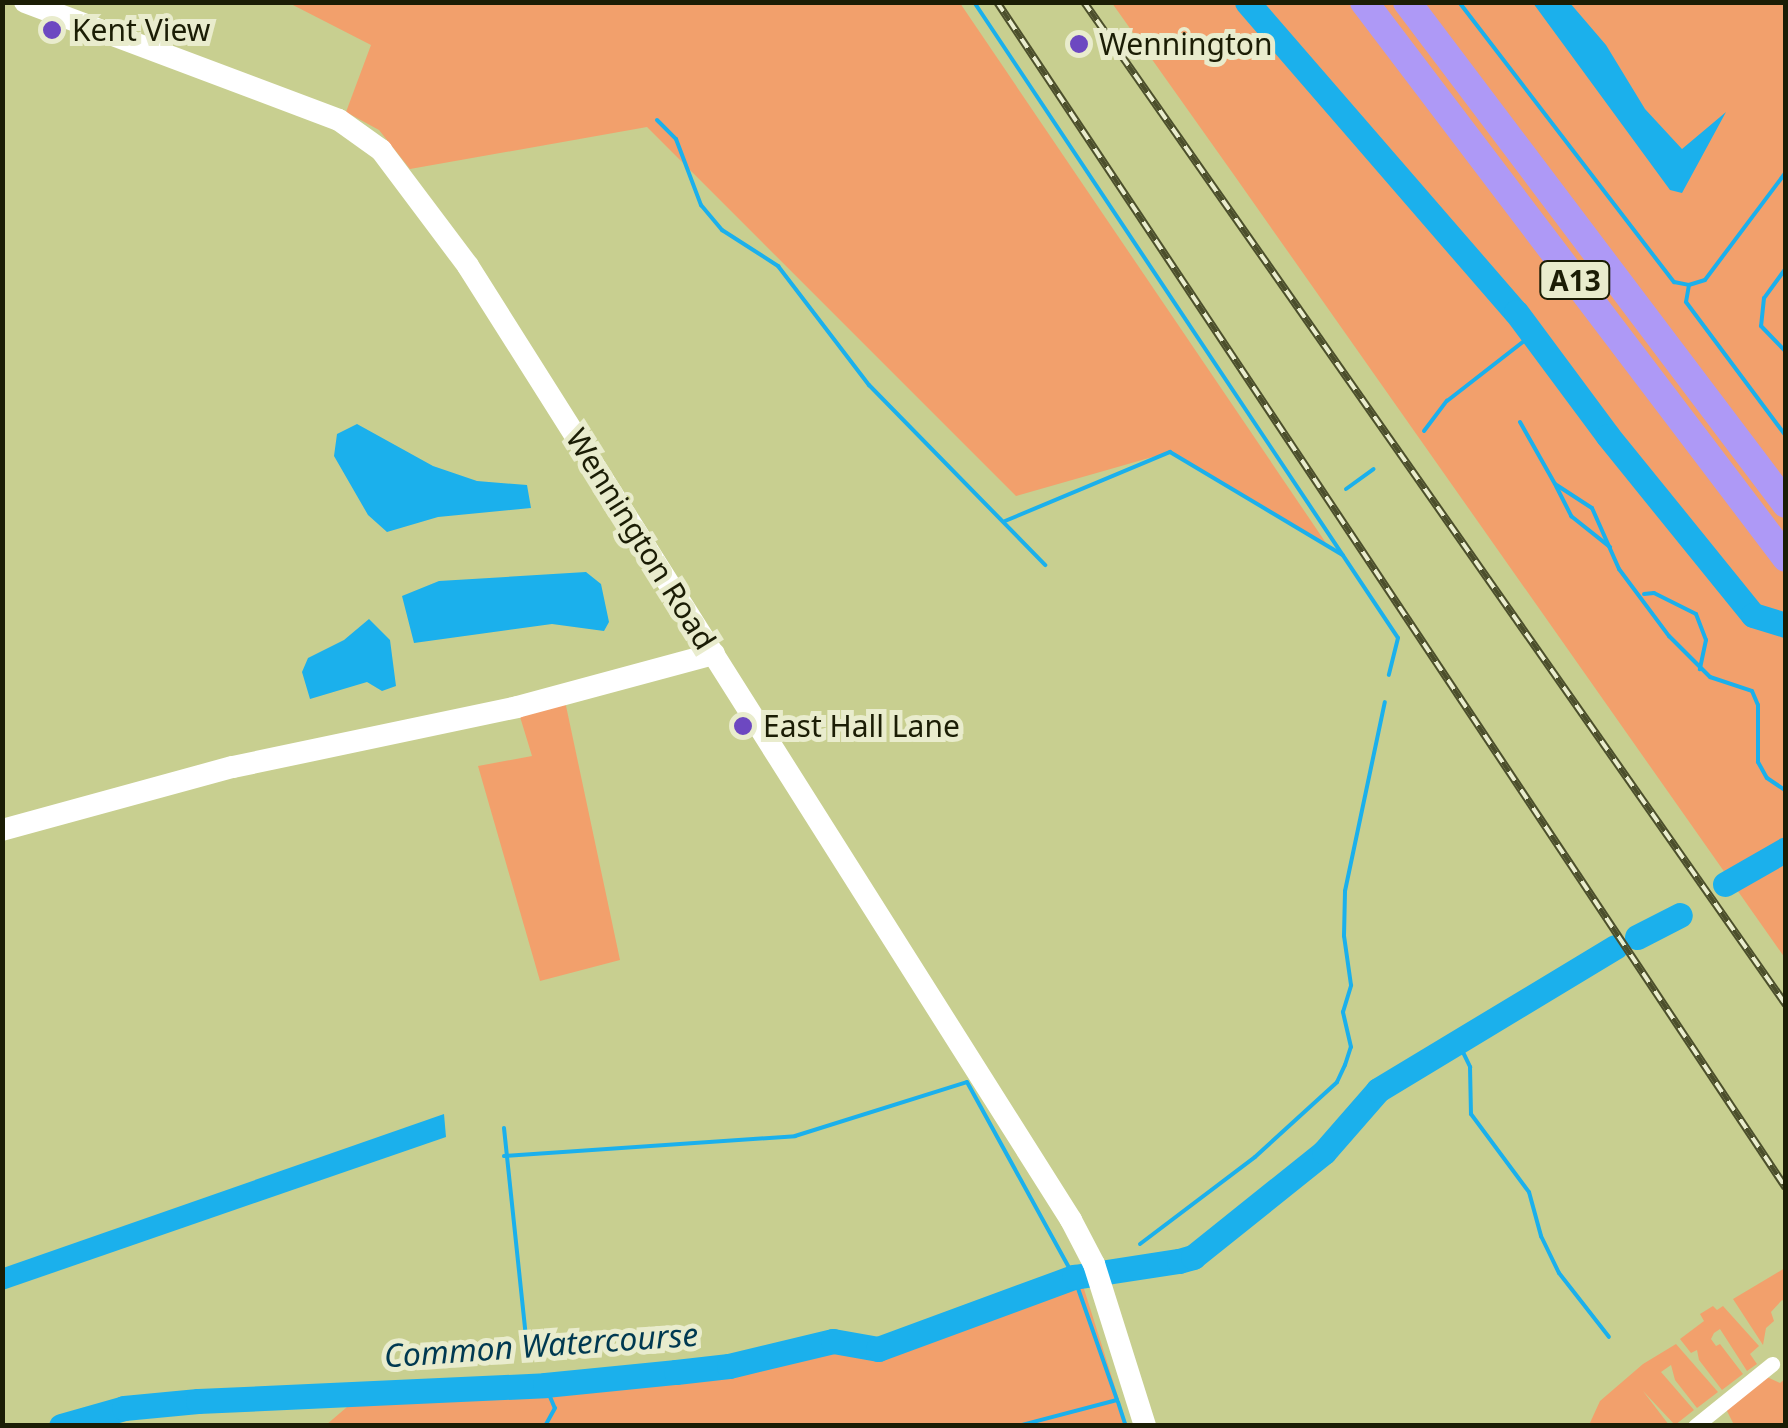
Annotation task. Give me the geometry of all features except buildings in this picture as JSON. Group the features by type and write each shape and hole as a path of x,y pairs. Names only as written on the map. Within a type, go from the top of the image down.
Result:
{"highway":[{"name":"A13","path":"1364,2 1786,558"},
{"name":"A13","path":"1407,2 1786,504"}],"main road":[{"name":"Wennington Road","path":"25,2 328,115 352,126 381,150 468,266 904,957 966,1048 1094,1264 1145,1426"},
{"path":"2,830 233,767 517,707 714,654"}],"street":[{"path":"1695,1426 1713,1420 1772,1364"}],"shaded area":[{"path":"289,3 960,3 1328,546 1170,452 1016,496 647,127 410,169 379,130 346,112 371,45"},
{"path":"1112,3 1785,3 1785,958 1234,175"},
{"path":"565,701 620,960 540,981 478,766 532,756 517,707"},
{"path":"1785,1268 1785,1302 1782,1300 1771,1312 1774,1321 1766,1328 1763,1345 1733,1299"},
{"path":"1078,1270 1127,1425 326,1425 361,1395 676,1372 833,1341 878,1349"},
{"path":"1713,1306 1717,1310 1723,1306 1759,1346 1750,1354 1757,1364 1747,1371 1720,1329 1714,1333 1711,1339 1716,1346 1720,1344 1743,1374 1722,1390 1699,1360 1697,1350 1691,1353 1680,1339 1704,1321 1700,1314"},
{"path":"1676,1344 1718,1392 1697,1408 1675,1380 1671,1365 1661,1372 1694,1410 1675,1425 1643,1391 1669,1425 1589,1425 1600,1401 1643,1364"},
{"path":"1767,1377 1780,1383 1785,1379 1785,1425 1734,1425 1726,1409"}],"water":[{"path":"1533,3 1570,3 1606,45 1645,109 1682,149 1726,112 1682,193 1670,190"},
{"path":"357,424 433,466 477,481 527,485 531,508 438,517 387,532 368,515 334,456 337,434"},
{"path":"586,572 601,584 609,622 604,631 552,624 414,643 402,596 439,581"},
{"path":"369,619 390,640 396,686 382,691 367,682 310,699 302,672 308,658 344,640"},
{"path":"444,1114 446,1137 3,1290 3,1268"}],"waterway":[{"path":"974,2 1398,638 1389,675"},
{"path":"1247,2 1516,312 1608,436 1753,615 1786,625"},
{"path":"1459,2 1674,282 1689,285"},
{"path":"657,120 676,139 701,205 722,230 778,266 869,385 1045,565"},
{"path":"1786,172 1705,280 1689,285 1686,302 1786,436"},
{"path":"1786,268 1764,298 1761,326 1786,352"},
{"path":"1424,431 1447,401 1533,334"},
{"path":"1520,422 1555,484 1592,508 1619,569 1669,636 1710,677 1752,691 1758,705 1758,762 1767,778 1786,791"},
{"path":"1005,521 1170,452 1343,555"},
{"path":"1346,489 1374,469"},
{"path":"1556,486 1571,516 1610,547"},
{"path":"1644,594 1654,593 1696,614 1706,640 1700,669"},
{"path":"1140,1244 1255,1157 1337,1082 1345,1065 1351,1047 1343,1012 1351,985 1344,936 1345,891 1385,702"},
{"path":"1725,884 1786,849"},
{"path":"1637,937 1680,915"},
{"name":"Common Watercourse","path":"61,1426 124,1408 198,1401 545,1385 676,1372 729,1366 833,1341 878,1349 1074,1277 1193,1257 1324,1152 1378,1090 1615,947"},
{"path":"1458,1042 1470,1067 1471,1114 1529,1192 1541,1236 1559,1273 1609,1337"},
{"path":"504,1156 795,1136 967,1082 1074,1277 1117,1400 1018,1426"},
{"path":"504,1128 528,1355"},
{"path":"545,1385 555,1408 545,1426"},
{"path":"1118,1402 1126,1426"}],"railway":[{"path":"997,2 1786,1188"},
{"path":"1084,2 1786,1005"}],"place":[{"name":"Kent View","path":"52,30"},
{"name":"Wennington","path":"1079,44"},
{"name":"East Hall Lane","path":"743,726"}]}
